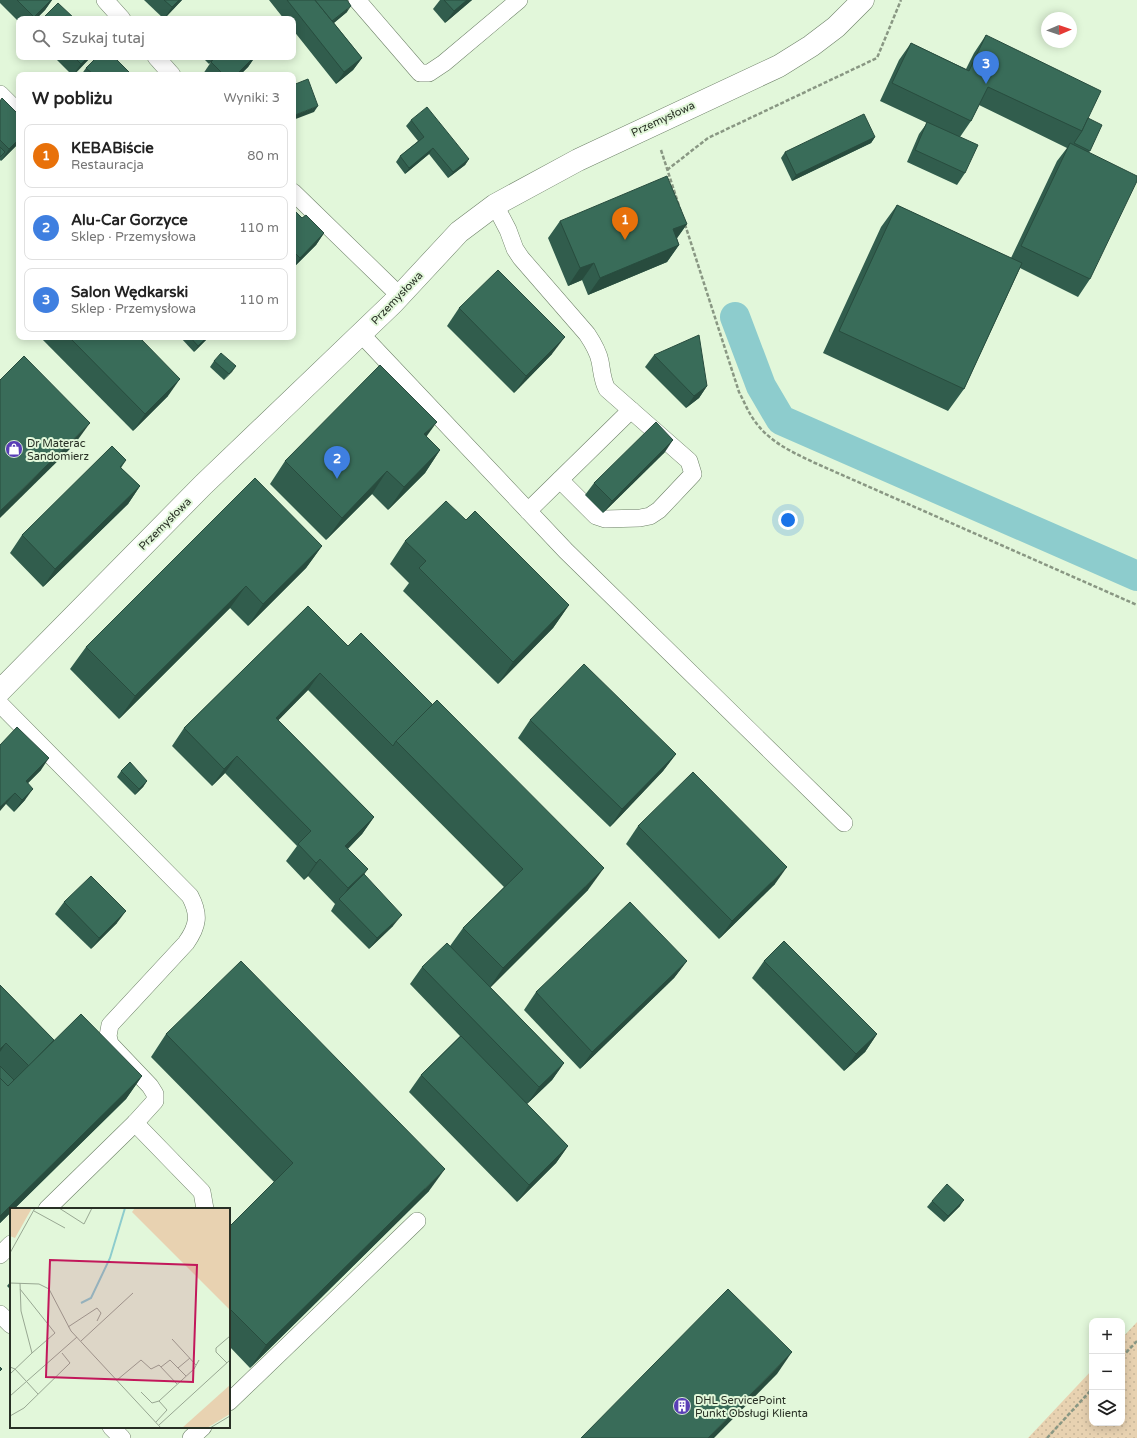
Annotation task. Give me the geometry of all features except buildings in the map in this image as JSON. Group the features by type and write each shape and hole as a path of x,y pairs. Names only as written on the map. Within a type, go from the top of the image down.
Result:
{"street":[{"name":"Przemysłowa","path":"0,691 203,485 400,296 459,232 495,205 578,160 652,124 779,66 811,46 836,27 863,0"}],"lane":[{"path":"105,0 119,16"},
{"path":"357,0 420,73 430,73 444,63 519,0"},
{"path":"159,60 169,72"},
{"path":"0,94 16,110"},
{"path":"296,195 400,296"},
{"path":"495,205 521,258 587,334 595,346 600,360 604,383 607,389 689,460 693,474 659,510 650,516 640,518 605,519 596,516 560,480"},
{"path":"361,334 572,556 844,823"},
{"path":"528,511 631,410"},
{"path":"0,704 190,896 196,908 194,932 186,943 110,1025 108,1036 110,1044 155,1094 155,1101 135,1123 48,1208"},
{"path":"135,1123 202,1192 205,1208"},
{"path":"231,1397 416,1221"},
{"path":"0,1255 10,1245"},
{"path":"0,1314 10,1324"},
{"path":"112,1428 122,1438"},
{"path":"191,1438 202,1428"}],"path":[{"path":"667,170 708,138 877,58 901,0"},
{"path":"652,124 739,392 753,420 766,435 784,448 815,463 1137,605"},
{"path":"1125,1354 1137,1341"},
{"path":"1047,1438 1091,1390"}],"shaded area":[{"path":"1137,1322 1137,1438 1028,1438 1089,1373 1089,1426 1125,1426 1125,1335"}],"waterway":[{"path":"735,317 761,386 781,420 1137,576"}],"place":[{"name":"Salon Wędkarski","path":"986,84"},
{"name":"KEBABiście","path":"625,240"},
{"name":"Dr Materac Sandomierz","path":"14,449"},
{"name":"Alu-Car Gorzyce","path":"337,479"},
{"name":"DHL ServicePoint Punkt Obsługi Klienta","path":"682,1406"}]}
